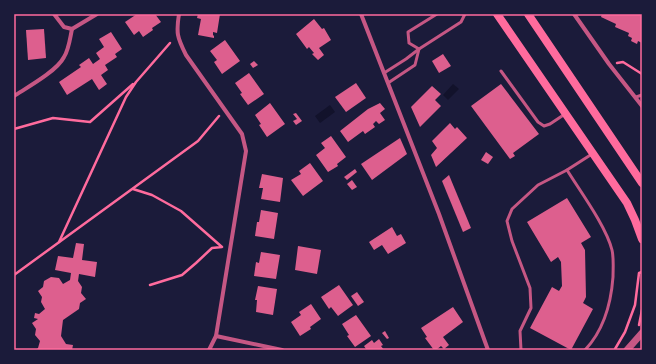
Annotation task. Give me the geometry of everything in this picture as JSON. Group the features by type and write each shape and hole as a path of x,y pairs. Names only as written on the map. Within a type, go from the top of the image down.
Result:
{"main road":[{"path":"497,14 627,203 636,220 642,239"},
{"path":"528,14 642,183"}],"street":[{"path":"54,14 64,26 72,29"},
{"path":"14,96 56,68 64,57 69,44 72,29 97,14"},
{"path":"179,14 177,31 178,40 186,55 242,134 246,151 216,336 209,350"},
{"path":"361,14 440,214 488,350"},
{"path":"574,14 609,64 642,106"},
{"path":"627,350 642,333"},
{"path":"216,336 282,350"}],"lane":[{"path":"419,49 409,43 408,32 437,14"},
{"path":"384,72 461,22 465,14"},
{"path":"388,83 415,65 419,49"},
{"path":"501,71 538,122 544,126 566,114"},
{"path":"636,97 642,95"},
{"path":"520,350 520,331 531,308 530,288 512,241 507,221 512,209 538,185 567,170 594,153"},
{"path":"567,170 605,232 612,250 613,261 611,297 607,314 600,329 585,350"}],"path":[{"path":"59,242 126,97 136,82 170,43"},
{"path":"609,64 623,62 642,74"},
{"path":"14,129 52,118 90,122 136,82"},
{"path":"14,275 198,141 219,116"},
{"path":"133,188 152,195 181,211 222,247 212,248 182,275 150,285"},
{"path":"616,350 625,332 635,305 639,273 642,272"}],"shaded area":[{"path":"453,84 459,89 448,100 443,95"},
{"path":"330,105 335,112 320,123 315,116"}],"building":[{"path":"137,14 155,14 161,22 143,37 139,31 134,35 125,22"},
{"path":"198,14 220,14 217,33 213,32 214,38 198,35 201,19 197,18"},
{"path":"602,14 642,14 642,43 638,41 637,44 631,41 632,38 628,36 629,33 615,27 616,24 601,17"},
{"path":"314,19 322,29 324,28 331,40 319,48 324,55 318,60 312,54 314,53 309,47 307,49 296,34"},
{"path":"44,29 46,58 28,60 26,30"},
{"path":"111,32 122,49 115,54 117,57 105,65 108,70 101,75 107,84 99,90 92,79 67,95 59,82 81,67 79,65 89,58 93,64 100,59 96,53 104,47 99,39"},
{"path":"225,40 240,61 222,74 214,62 217,60 210,51"},
{"path":"443,54 451,66 439,73 432,61"},
{"path":"254,61 258,65 253,68 250,64"},
{"path":"249,73 264,94 248,105 240,94 242,93 235,83"},
{"path":"356,83 366,98 346,112 335,97"},
{"path":"501,84 539,134 513,153 515,156 510,159 471,106"},
{"path":"432,86 441,94 435,100 441,106 420,127 411,107"},
{"path":"270,103 285,124 267,137 259,125 261,124 255,115"},
{"path":"380,103 385,109 380,113 385,120 379,124 376,121 373,124 375,127 365,134 363,131 348,142 340,131 368,109"},
{"path":"296,113 302,121 296,125 293,121 297,119 293,114"},
{"path":"450,123 455,129 457,127 467,138 436,167 431,155 437,148 432,141"},
{"path":"331,136 346,157 337,164 338,166 328,172 316,155 325,148 321,143"},
{"path":"400,138 407,154 372,180 361,164"},
{"path":"486,152 493,157 488,164 481,160"},
{"path":"310,163 323,181 303,196 291,180 301,174 299,171"},
{"path":"355,169 357,172 347,180 344,177"},
{"path":"262,174 283,178 280,202 261,199 263,188 259,188"},
{"path":"449,175 471,228 463,232 442,181"},
{"path":"352,180 357,187 352,190 347,184"},
{"path":"567,198 591,237 581,243 585,250 586,297 583,303 593,309 571,350 530,328 552,287 559,291 562,286 561,262 558,257 551,262 527,222"},
{"path":"261,210 278,213 274,239 255,236"},
{"path":"392,227 397,236 401,234 406,243 388,254 382,245 374,250 369,242"},
{"path":"76,243 84,244 82,260 97,262 95,277 79,274 78,281 82,287 81,293 86,299 80,303 79,309 63,320 61,336 66,344 73,345 72,350 36,350 40,341 35,335 36,329 32,323 38,319 34,318 35,313 39,314 45,309 41,302 42,297 38,291 43,287 44,281 51,277 59,278 63,284 70,280 71,273 55,270 58,256 73,258"},
{"path":"298,246 321,250 317,274 295,270"},
{"path":"261,252 280,255 276,279 254,276 256,262 259,263"},
{"path":"339,285 353,305 338,316 331,307 329,309 321,297"},
{"path":"258,286 277,289 273,315 256,312 257,300 255,300"},
{"path":"357,292 364,302 358,306 351,296"},
{"path":"311,304 321,319 310,327 311,329 300,336 291,322 301,315 299,312"},
{"path":"453,307 463,322 443,337 449,345 444,349 441,346 434,350 425,338 427,337 421,328"},
{"path":"356,315 371,336 355,347 347,336 349,335 342,324"},
{"path":"385,331 389,338 387,339 382,333"},
{"path":"379,339 384,350 364,350 366,349 364,346 372,340 374,343"}]}
